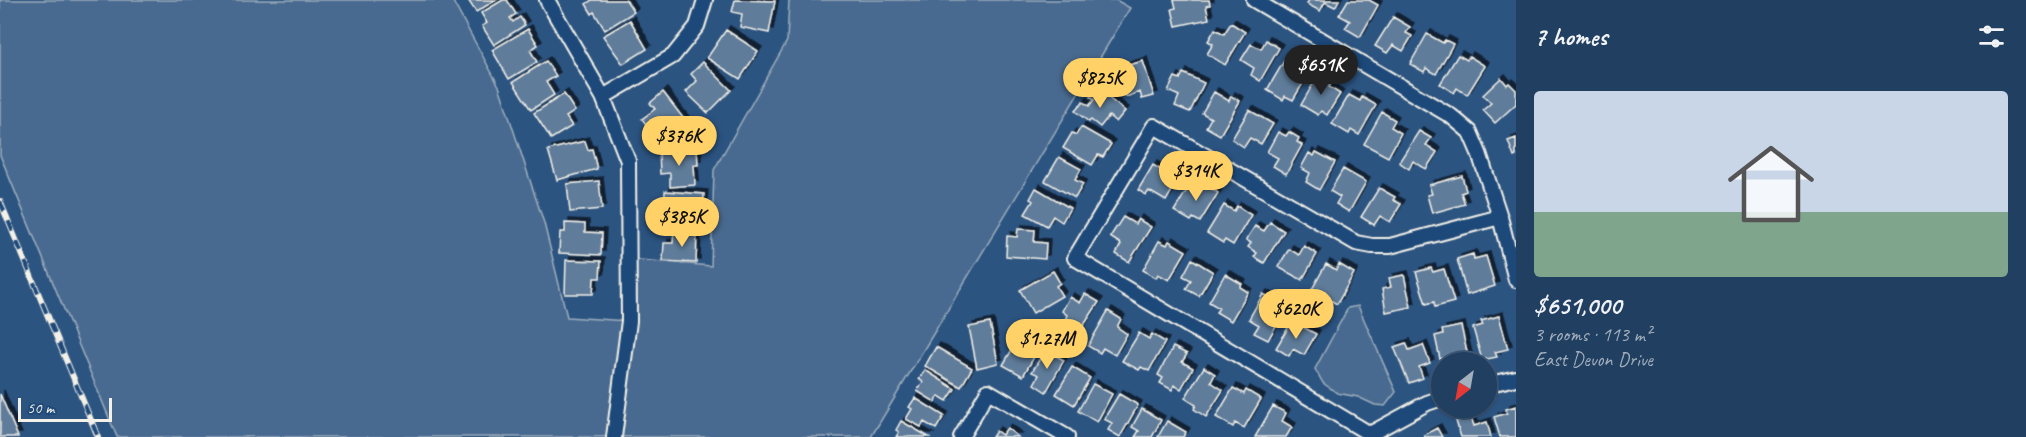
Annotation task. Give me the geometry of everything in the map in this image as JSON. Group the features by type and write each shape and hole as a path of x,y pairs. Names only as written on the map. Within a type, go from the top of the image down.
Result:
{"street":[{"path":"547,0 603,97 628,161 629,321 614,437"},
{"path":"603,97 673,56 697,26 705,0"},
{"path":"1254,0 1451,116 1470,132 1500,217 1516,280"},
{"path":"1431,402 1371,435 1075,258 1154,126 1356,243 1390,246 1500,217"},
{"path":"1497,382 1516,378"},
{"path":"961,437 988,391 1067,437"}],"shaded area":[{"path":"0,0 452,0 499,86 544,223 567,317 628,321 629,259 711,266 714,170 787,41 789,0 1116,0 1130,8 871,437 117,437 0,155"},
{"path":"1358,306 1396,392 1385,406 1337,393 1323,383 1315,369 1348,308"}],"building":[{"path":"468,0 496,0 476,12"},
{"path":"507,0 516,14 510,18 513,22 520,17 525,25 494,45 482,26 487,23 481,13"},
{"path":"592,0 626,0 634,12 605,30 586,4"},
{"path":"735,0 775,1 769,33 740,27 742,14 732,12"},
{"path":"1174,0 1209,0 1210,5 1206,6 1209,19 1176,26 1172,9 1176,8"},
{"path":"1309,0 1339,0 1335,7 1325,2 1320,11 1307,4"},
{"path":"1348,0 1369,0 1378,5 1360,37 1345,28 1350,21 1339,15"},
{"path":"1393,17 1410,27 1406,33 1412,36 1403,51 1393,45 1387,53 1375,46"},
{"path":"630,20 647,49 623,64 603,36"},
{"path":"1231,23 1245,32 1225,65 1207,54 1213,44 1208,41 1215,29 1224,34"},
{"path":"528,29 538,45 530,50 537,62 509,79 492,50"},
{"path":"726,30 758,51 740,79 707,58"},
{"path":"1427,34 1443,43 1445,40 1453,44 1436,74 1426,68 1424,72 1410,64"},
{"path":"1266,40 1279,48 1260,81 1251,75 1254,68 1241,60 1251,44 1261,49"},
{"path":"1458,55 1467,60 1469,56 1485,66 1467,95 1457,88 1454,93 1440,84"},
{"path":"546,61 556,76 546,82 554,95 531,110 513,82"},
{"path":"1143,61 1154,96 1142,99 1140,92 1126,97 1121,81 1126,79 1122,67"},
{"path":"1284,61 1294,67 1297,62 1311,70 1293,100 1285,96 1283,100 1267,90"},
{"path":"703,62 731,90 708,113 686,92 697,81 691,74"},
{"path":"1320,72 1333,80 1329,87 1340,94 1327,115 1321,111 1318,115 1301,105"},
{"path":"1183,73 1204,83 1190,112 1175,106 1179,96 1168,91 1175,77 1180,79"},
{"path":"1501,78 1516,90 1516,104 1495,123 1483,110 1491,103 1483,95"},
{"path":"1096,88 1125,111 1116,122 1109,116 1100,127 1075,111 1083,102 1089,106 1094,100 1090,97"},
{"path":"663,92 687,123 661,143 642,119 655,109 650,103"},
{"path":"1214,92 1229,101 1231,96 1240,101 1220,135 1206,127 1211,118 1202,113"},
{"path":"564,94 575,111 566,117 572,126 551,139 534,113"},
{"path":"1349,95 1360,101 1362,97 1376,105 1359,135 1351,130 1349,134 1332,124"},
{"path":"1249,110 1273,124 1261,144 1250,138 1244,147 1232,139"},
{"path":"1382,112 1395,120 1391,127 1401,133 1388,157 1364,144"},
{"path":"1081,127 1111,144 1103,157 1098,155 1092,165 1063,148 1072,133 1076,135"},
{"path":"1419,131 1431,138 1426,145 1437,152 1426,169 1413,161 1409,169 1399,162"},
{"path":"1278,132 1286,136 1289,132 1299,138 1297,142 1302,145 1286,174 1273,166 1278,158 1267,152"},
{"path":"1516,138 1516,156 1514,157 1508,141"},
{"path":"585,141 588,150 592,149 597,169 557,180 548,150"},
{"path":"697,149 698,165 694,165 695,185 670,187 670,173 660,174 659,152"},
{"path":"1316,152 1335,162 1319,190 1306,182 1310,173 1301,168 1309,153 1314,156"},
{"path":"1059,157 1081,169 1075,180 1083,184 1075,198 1045,181"},
{"path":"1169,164 1183,172 1166,201 1149,191 1146,195 1138,190 1153,165 1164,172"},
{"path":"1343,169 1366,182 1349,212 1336,204 1340,197 1330,191"},
{"path":"1462,176 1466,191 1461,193 1465,204 1432,213 1427,195 1432,194 1429,185"},
{"path":"599,181 602,209 570,212 567,184"},
{"path":"1192,182 1202,188 1205,184 1218,193 1200,222 1193,218 1191,221 1174,211"},
{"path":"1036,188 1070,208 1062,222 1053,216 1047,226 1025,214 1033,201 1030,199"},
{"path":"1379,188 1395,197 1393,200 1401,204 1390,222 1380,216 1374,225 1361,217"},
{"path":"665,191 704,194 701,227 664,224"},
{"path":"1224,205 1234,211 1237,206 1251,215 1233,245 1225,240 1223,243 1207,233"},
{"path":"1123,217 1135,224 1138,219 1151,227 1129,262 1116,254 1121,244 1110,237"},
{"path":"1270,222 1284,231 1264,263 1254,257 1257,253 1248,247 1251,243 1246,240 1255,226 1264,231"},
{"path":"565,223 585,224 585,232 602,233 601,255 559,253 560,232 565,232"},
{"path":"1018,229 1035,230 1034,242 1046,243 1045,259 1006,256 1007,236 1017,237"},
{"path":"674,230 697,231 696,263 663,261 664,243 673,243"},
{"path":"1159,241 1167,245 1169,241 1186,251 1169,280 1158,274 1156,278 1143,270"},
{"path":"1304,246 1317,254 1302,280 1278,267 1289,249 1299,255"},
{"path":"1473,254 1474,259 1486,256 1495,286 1467,295 1457,259"},
{"path":"1192,259 1213,272 1199,296 1186,289 1191,280 1183,276"},
{"path":"566,260 601,261 600,278 594,278 593,294 565,294"},
{"path":"1326,264 1336,270 1339,264 1354,273 1337,304 1328,299 1326,302 1310,293"},
{"path":"1431,268 1433,272 1444,269 1454,302 1435,307 1434,302 1426,304 1416,272"},
{"path":"1053,271 1060,283 1056,286 1062,296 1033,313 1020,290"},
{"path":"1225,274 1242,284 1240,287 1248,292 1231,321 1216,312 1219,308 1209,302"},
{"path":"1404,275 1411,307 1386,312 1382,289 1391,287 1389,278"},
{"path":"1085,294 1099,302 1078,334 1070,329 1072,324 1065,320 1067,315 1062,311 1070,297 1080,303"},
{"path":"1263,294 1280,303 1274,313 1281,317 1268,340 1254,333 1259,325 1249,319"},
{"path":"1108,311 1121,319 1117,327 1127,334 1115,355 1103,348 1100,353 1088,346"},
{"path":"1499,316 1508,349 1480,352 1473,328 1483,325 1481,321"},
{"path":"1292,321 1316,334 1304,355 1293,349 1289,356 1276,348"},
{"path":"990,323 998,363 977,368 969,327"},
{"path":"1461,326 1467,352 1438,352 1435,336 1443,334 1442,330"},
{"path":"1024,329 1044,340 1023,376 1003,365"},
{"path":"1139,333 1149,339 1152,334 1165,342 1149,371 1141,367 1139,370 1122,361"},
{"path":"1406,343 1409,350 1423,345 1430,363 1419,367 1423,378 1409,383 1394,347"},
{"path":"936,347 972,368 961,387 925,366"},
{"path":"1173,347 1187,354 1182,362 1193,368 1181,389 1174,385 1172,390 1160,383 1163,378 1158,375"},
{"path":"1045,350 1064,360 1046,392 1034,384 1039,375 1032,372"},
{"path":"1072,367 1090,378 1074,405 1056,394"},
{"path":"1204,367 1215,374 1211,382 1223,390 1206,417 1194,409 1196,405 1185,398"},
{"path":"925,370 955,389 947,401 939,396 935,402 917,391 923,382 919,379"},
{"path":"1093,384 1112,394 1097,422 1078,411"},
{"path":"1233,388 1244,394 1246,390 1261,399 1244,428 1235,423 1233,427 1216,417"},
{"path":"0,394 18,437 0,437"},
{"path":"1119,394 1138,405 1120,437 1108,430 1112,423 1104,419"},
{"path":"915,398 944,416 936,429 924,422 921,427 906,419 912,409 909,407"},
{"path":"1273,406 1286,413 1282,421 1292,427 1286,437 1255,437"},
{"path":"1516,406 1516,437 1500,437 1494,418 1507,413 1506,409"},
{"path":"1142,409 1161,420 1152,437 1135,437 1139,431 1132,427"},
{"path":"1471,418 1474,426 1487,422 1491,437 1461,437 1456,421"},
{"path":"901,421 929,437 896,437 899,432 896,430"},
{"path":"1167,421 1186,432 1183,437 1158,437"},
{"path":"1007,428 1018,437 992,437 996,431 1002,435"},
{"path":"1437,428 1442,437 1425,437 1424,435"}],"railway":[{"path":"0,201 98,437"}]}
